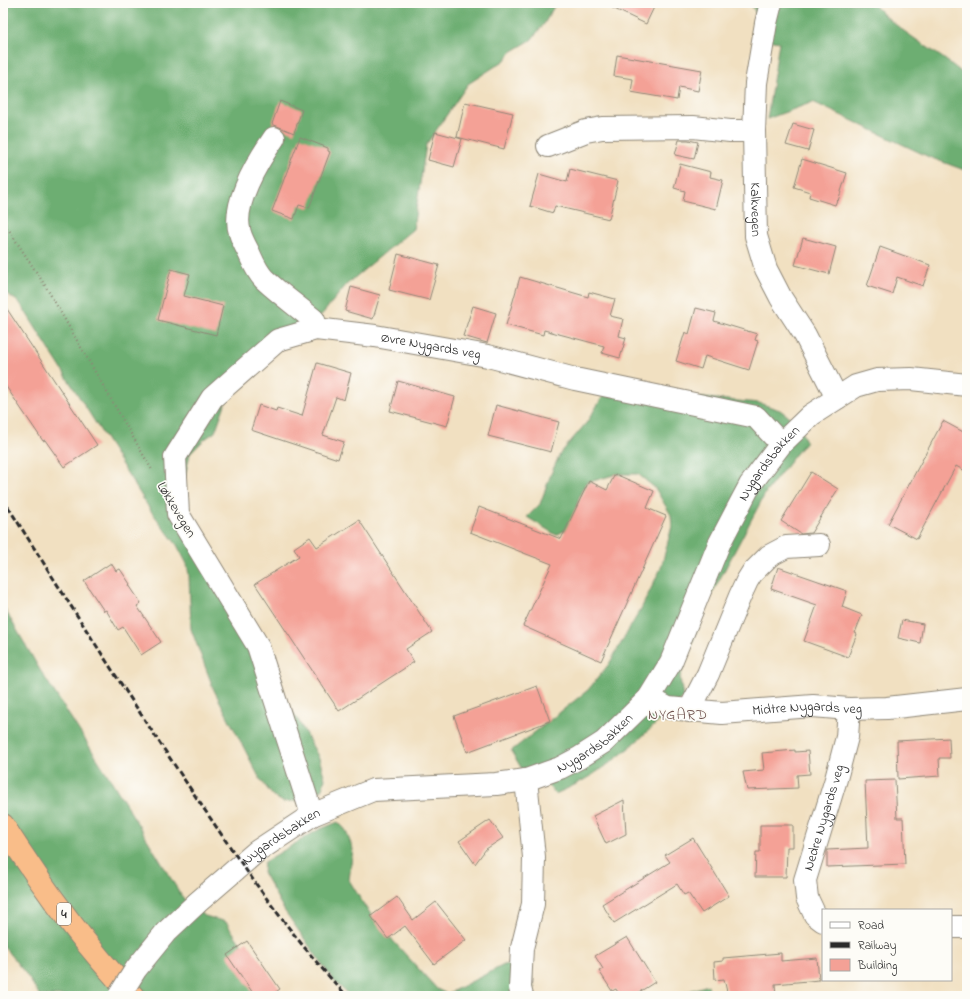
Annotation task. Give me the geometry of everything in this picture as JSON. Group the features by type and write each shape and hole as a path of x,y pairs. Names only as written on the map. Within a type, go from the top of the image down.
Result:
{"highway":[{"name":"4","path":"3,825 72,925 100,960 133,996"}],"street":[{"name":"Kalkvegen","path":"771,3 766,23 756,83 754,131 756,236 766,269 781,298 805,335 837,398"},
{"path":"548,146 586,131 602,128 693,127 730,131 754,131"},
{"path":"274,138 259,160 245,192 238,220 240,233 256,268 264,278 314,320 316,329"},
{"name":"Øvre Nygards veg","path":"178,514 175,457 212,398 278,340 316,329 375,336 488,356 575,380 756,417 781,444"},
{"name":"Nygardsbakken","path":"119,996 136,969 166,932 256,852 312,815 372,790 496,784 526,780 560,768 604,742 649,698 671,662 719,544 750,485 781,444 811,415 856,386 877,380 911,378 967,385"},
{"name":"Løkkevegen","path":"178,514 258,646 312,815"},
{"path":"689,711 708,674 740,596 752,573 770,556 786,547 819,545"},
{"name":"Midtre Nygards veg","path":"649,698 668,708 722,713 813,706 849,709 887,708 967,699"},
{"name":"Nedre Nygards veg","path":"822,920 815,915 807,898 805,880 836,779 847,737 849,709"},
{"path":"522,996 520,988 522,948 533,904 534,858 526,780"},
{"path":"952,927 967,927"}],"path":[{"name":"Løkkevegen","path":"3,221 46,287 155,475"}],"green space":[{"path":"3,3 556,3 544,24 531,40 511,52 505,60 468,84 426,145 413,229 347,284 310,329 236,374 215,432 205,439 190,454 183,485 188,507 212,567 274,683 298,720 319,758 325,779 322,789 303,800 283,802 273,796 260,779 214,690 191,629 189,575 187,564 177,545 151,511 20,303 3,291"},
{"path":"749,3 872,3 894,23 967,77 967,171 929,157 813,102 767,119 779,42 758,38 758,19"},
{"path":"603,396 706,398 759,403 780,410 796,422 806,441 766,492 706,605 680,677 683,698 638,740 608,764 592,775 555,794 548,785 522,769 511,751 588,690 609,664 642,607 661,568 672,526 671,515 655,488 638,474 617,474 586,483 566,530 556,535 527,517 540,504 560,454 587,422"},
{"path":"3,606 40,670 111,780 181,895 188,904 205,916 226,922 250,958 271,996 40,996 26,974 3,946"},
{"path":"338,822 345,829 353,849 349,880 366,908 386,933 437,989 447,994 504,965 530,959 534,996 350,996 334,981 284,910 263,872 264,862 318,830"},
{"path":"708,985 710,996 673,996"}],"building":[{"path":"602,3 656,3 646,24"},
{"path":"617,55 702,70 698,91 679,87 677,100 631,92 633,79 614,76"},
{"path":"280,101 302,110 294,133 272,124"},
{"path":"465,102 513,113 504,149 457,137"},
{"path":"793,124 814,130 808,151 786,145"},
{"path":"435,132 462,139 454,167 428,160"},
{"path":"300,137 328,148 328,151 330,152 309,208 299,205 294,219 272,211"},
{"path":"679,140 698,142 694,159 675,155"},
{"path":"802,159 847,173 838,201 837,200 835,205 809,197 810,192 794,187"},
{"path":"680,164 711,172 710,177 723,180 716,209 683,201 685,191 674,188"},
{"path":"570,169 618,181 609,219 555,206 553,213 530,206 539,174 567,182"},
{"path":"803,238 836,247 829,274 795,265"},
{"path":"880,247 930,265 923,286 897,277 892,294 867,286"},
{"path":"398,254 439,265 429,300 389,290"},
{"path":"171,269 190,274 184,296 223,306 216,335 158,320"},
{"path":"520,277 588,297 589,292 615,299 610,316 623,319 619,336 626,338 620,358 602,353 604,346 544,330 543,335 506,325"},
{"path":"351,287 380,295 373,319 345,311"},
{"path":"3,303 97,445 64,467 45,440 43,441 3,382"},
{"path":"473,306 496,313 487,343 463,336"},
{"path":"696,308 716,313 714,321 757,334 755,340 758,341 749,370 705,356 701,369 676,361 685,332 689,334"},
{"path":"317,363 351,373 344,400 336,397 323,435 344,442 338,459 251,430 259,405 276,411 277,408 302,416"},
{"path":"398,381 455,397 447,426 390,411"},
{"path":"496,405 559,422 551,452 488,436"},
{"path":"943,421 967,434 967,472 956,466 917,539 888,524"},
{"path":"811,472 838,489 811,533 801,534 781,521"},
{"path":"615,474 654,491 647,508 666,516 601,661 523,626 552,564 470,532 479,507 561,539 589,481 607,490"},
{"path":"359,520 432,632 406,649 414,662 339,711 255,584 299,556 294,548 310,537 317,547"},
{"path":"111,563 116,571 120,569 130,584 129,585 141,603 137,606 161,642 141,655 123,627 118,630 106,610 104,611 84,581"},
{"path":"778,567 847,591 842,607 862,615 855,633 857,634 848,657 804,641 817,605 771,589"},
{"path":"902,620 923,624 920,643 898,638"},
{"path":"537,686 550,721 467,752 454,716"},
{"path":"949,738 950,758 939,758 940,776 898,779 897,741"},
{"path":"795,750 795,752 808,751 810,774 797,775 798,788 747,790 743,772 764,770 762,753"},
{"path":"895,780 897,818 903,818 905,864 827,867 827,850 868,848 865,781"},
{"path":"624,800 626,834 606,844 593,816"},
{"path":"490,820 503,838 486,849 475,864 459,841"},
{"path":"760,825 793,825 793,847 787,847 786,877 755,877 756,852 760,852"},
{"path":"693,838 729,896 702,913 688,893 684,895 677,884 614,923 602,904 670,862 665,855"},
{"path":"397,897 413,920 436,902 466,940 434,964 405,926 388,939 371,916"},
{"path":"627,937 655,982 633,996 620,996 616,989 612,991 599,971 603,969 595,956"},
{"path":"247,941 280,989 270,996 255,996 227,955"},
{"path":"781,953 781,961 817,958 819,980 775,984 776,996 728,996 724,979 715,980 714,962 723,961 723,958"}],"railway":[{"path":"3,499 173,763 233,851 287,926 347,996"}],"district":[{"name":"NYGARD","path":"678,715"}]}
